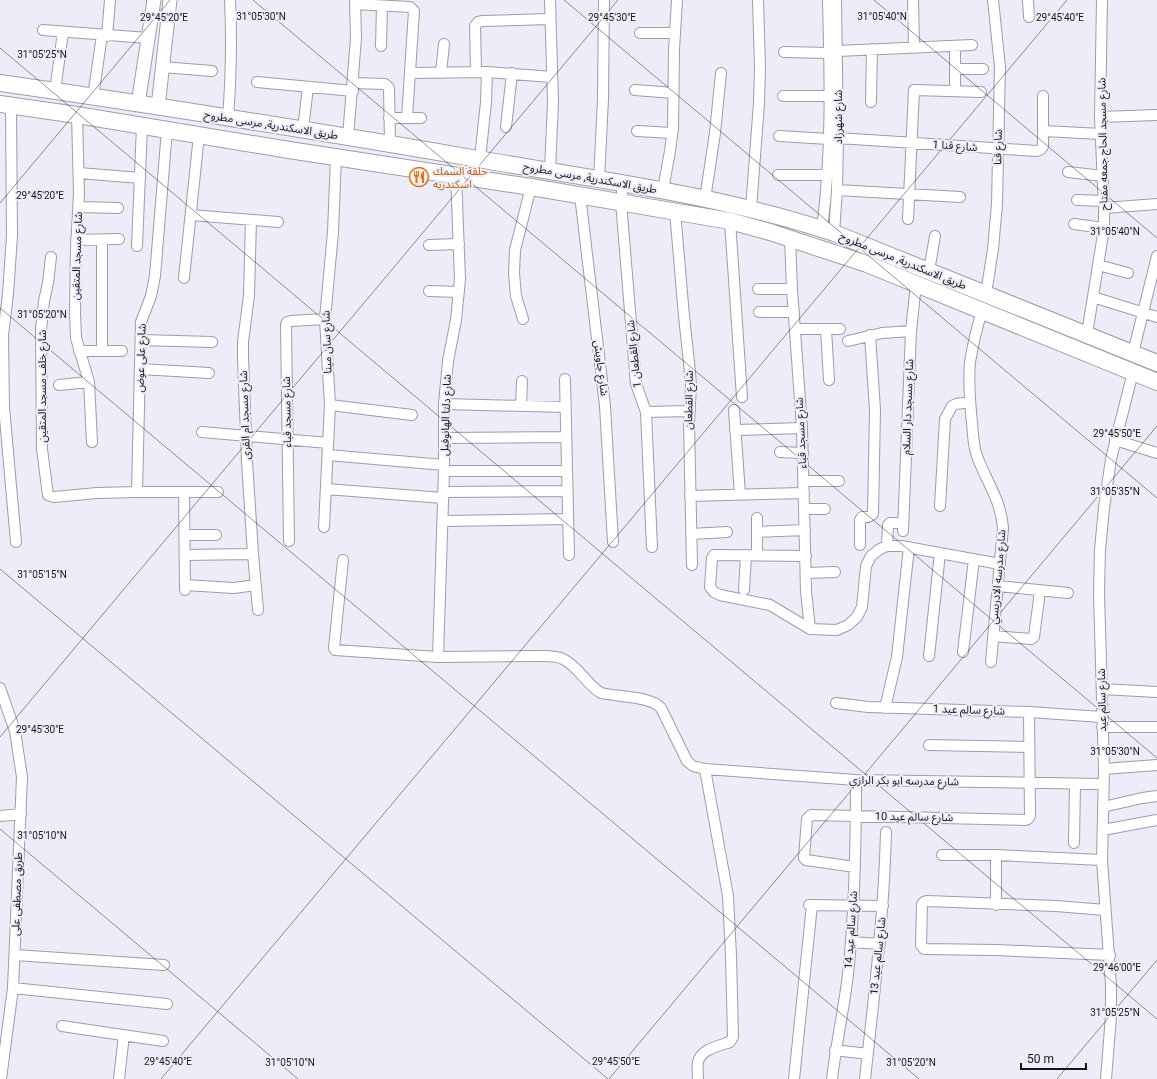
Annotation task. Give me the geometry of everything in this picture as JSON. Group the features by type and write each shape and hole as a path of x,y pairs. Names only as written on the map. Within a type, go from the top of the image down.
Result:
{"main road":[{"name":"طريق الاسكندرية, مرسى مطروح","path":"0,83 297,128 663,190 751,209 828,231 1157,363"},
{"name":"طريق الاسكندرية, مرسى مطروح","path":"5,105 78,115 289,150 456,175 730,221 790,238 867,264 1157,382"},
{"path":"289,150 297,128"}],"street":[{"path":"93,97 110,0"},
{"path":"138,104 154,0"},
{"path":"158,107 170,0"},
{"path":"228,118 231,30 230,0"},
{"path":"550,0 553,102 550,171"},
{"path":"599,180 604,0"},
{"path":"663,190 672,133 677,0"},
{"path":"751,209 759,103 760,68 758,0"},
{"name":"شارع شهرزاد","path":"828,0 833,52 834,138 837,190 828,231"},
{"name":"شارع شهرزاد","path":"828,231 828,174 834,138 829,96 836,0"},
{"path":"912,0 914,48"},
{"name":"شارع قنا","path":"986,294 996,227 997,204 997,148 1000,67 993,0"},
{"path":"1028,0 1029,17"},
{"name":"شارع مسجد الحاج جمعه مفتاح","path":"1087,334 1104,228 1100,117 1102,0"},
{"path":"348,137 356,38 355,2 382,6 410,7 414,11 407,118"},
{"path":"381,46 382,6"},
{"path":"476,71 474,31 478,22 550,19"},
{"path":"43,30 104,36 148,38"},
{"path":"55,91 63,32"},
{"path":"640,33 675,34"},
{"path":"441,73 444,44"},
{"path":"784,52 833,52 972,45"},
{"path":"954,46 955,91"},
{"path":"871,102 872,50"},
{"path":"162,67 212,71"},
{"path":"955,69 983,68"},
{"path":"410,73 476,71 552,76"},
{"path":"480,159 486,102 487,72"},
{"path":"506,127 512,73"},
{"path":"705,199 715,133 721,73"},
{"path":"257,82 308,86 353,87 388,85 390,91 390,144"},
{"path":"297,128 308,86"},
{"path":"635,90 673,93"},
{"path":"908,218 914,90 981,92"},
{"path":"783,96 829,96"},
{"name":"شارع قنا 1","path":"779,136 1037,151 1043,146 1043,96"},
{"path":"5,105 12,236 4,298 2,335 2,406 16,542"},
{"name":"شارع مسجد المتقين","path":"78,115 79,207 76,240 76,338 89,382 92,442"},
{"path":"1100,117 1157,115"},
{"path":"389,118 421,118"},
{"path":"137,246 142,126"},
{"name":"شارع على عوض","path":"137,492 141,322 151,296 155,276 168,130"},
{"path":"637,131 672,133"},
{"path":"1044,131 1101,134"},
{"path":"184,278 199,135"},
{"name":"شارع سان مينا","path":"324,527 330,405 325,319 333,232 336,157"},
{"path":"1068,172 1103,176"},
{"path":"79,173 140,178"},
{"path":"778,174 828,174"},
{"name":"شارع دلتا الهانوفيل","path":"438,657 444,468 444,404 448,361 456,320 460,279 456,175"},
{"name":"شارع القطعان 1","path":"623,184 621,202 636,384 646,412 652,547"},
{"path":"523,319 516,296 514,273 516,250 531,187"},
{"path":"837,190 960,197"},
{"name":"شارع جاويش","path":"580,195 605,406 614,542"},
{"path":"1077,200 1104,205 1157,204"},
{"path":"79,207 118,208"},
{"name":"شارع القطعان","path":"675,211 690,372 689,423 692,565"},
{"path":"191,215 278,222"},
{"name":"شارع مسجد ام القرى","path":"251,220 249,295 243,342 246,436 258,610"},
{"path":"730,221 742,397"},
{"path":"1074,224 1104,228"},
{"path":"929,271 935,236"},
{"name":"شارع مسجد قباء","path":"790,238 792,289 802,428 807,611 810,629"},
{"path":"76,240 118,240"},
{"path":"102,240 102,351"},
{"path":"429,245 459,244"},
{"path":"1133,353 1157,256"},
{"name":"شارع خلف مسجد المتقين","path":"51,257 41,329 42,450 48,492 51,497 98,493 137,492"},
{"path":"1098,265 1128,273"},
{"name":"شارع مسجد دار السلام","path":"887,546 888,525 890,523 903,527 911,331 916,284"},
{"path":"758,290 792,289"},
{"path":"429,291 459,292"},
{"path":"1093,298 1157,317"},
{"name":"شارع مدرسه الادريسي","path":"982,311 973,344 970,362 970,402 974,446 998,503 1002,515 1003,528 991,662"},
{"path":"758,312 794,312"},
{"name":"شارع مسجد قباء","path":"289,541 286,324 287,322 291,321 325,319"},
{"path":"795,329 840,329"},
{"path":"826,329 829,380"},
{"path":"848,341 870,335 911,331"},
{"path":"860,545 860,520 862,517 868,518 873,514 875,410 870,335"},
{"path":"141,340 212,342"},
{"path":"79,350 122,351"},
{"path":"140,370 209,373"},
{"name":"شارع سالم عيد","path":"1106,1079 1112,985 1102,860 1104,769 1099,593 1100,550 1111,459 1133,372"},
{"path":"565,379 565,438 569,555"},
{"path":"521,406 522,380"},
{"path":"59,385 89,382"},
{"path":"940,506 945,419 952,406 970,402"},
{"path":"444,404 565,407"},
{"path":"330,405 412,415"},
{"path":"734,410 740,494"},
{"path":"646,412 690,411"},
{"path":"735,430 802,428"},
{"path":"202,432 328,443"},
{"path":"444,438 565,438"},
{"path":"1115,440 1157,453"},
{"path":"780,452 803,453"},
{"path":"328,455 444,468 566,471"},
{"path":"804,480 839,481"},
{"path":"326,489 443,495 567,491"},
{"path":"137,492 218,492"},
{"path":"184,492 185,588 234,588 256,585"},
{"path":"690,496 804,493"},
{"path":"804,509 825,509"},
{"path":"757,518 757,555"},
{"path":"442,521 568,519"},
{"path":"757,532 805,530"},
{"path":"691,534 727,532"},
{"path":"184,535 216,535"},
{"path":"806,556 716,554 712,558 710,587 714,592 720,595 770,604 810,629 837,630 848,625 857,617 862,607 866,566 871,556 887,546 909,547 1000,564"},
{"path":"885,708 897,657 909,547"},
{"path":"929,656 940,553"},
{"path":"185,555 253,554"},
{"path":"744,590 746,555"},
{"path":"963,652 974,559"},
{"path":"343,560 334,649 438,657"},
{"path":"806,573 834,572"},
{"path":"998,586 1068,594"},
{"path":"993,636 1031,639 1034,637 1040,591"},
{"name":"شارع مدرسه ابو بكر الرازي","path":"438,657 542,656 557,657 565,660 595,689 602,693 649,701 658,704 687,760 693,766 856,780 1103,784"},
{"name":"طريق مصطفى على","path":"0,688 15,731 22,777 13,988 1,1079"},
{"path":"1102,689 1157,692"},
{"name":"شارع سالم عيد 1","path":"836,703 863,707 1029,712 1102,722 1157,727"},
{"path":"1029,712 1030,783"},
{"path":"929,745 1029,747"},
{"path":"1104,769 1157,765"},
{"path":"698,1079 698,1061 702,1055 706,1051 730,1042 733,1037 728,896 705,768"},
{"name":"شارع سالم عيد 14","path":"832,1079 835,1050 848,975 851,942 855,867 856,780"},
{"name":"شارع سالم عيد 10","path":"855,867 806,860 804,858 807,821 811,815 1024,820 1030,816 1030,783"},
{"path":"1074,843 1075,784"},
{"path":"1103,807 1157,796"},
{"path":"0,816 21,814"},
{"path":"1103,830 1157,820"},
{"name":"شارع سالم عيد 13","path":"865,1079 880,944 886,832"},
{"path":"942,855 996,855 1102,860"},
{"path":"996,855 996,905"},
{"path":"1105,910 1056,906 924,902 922,904 921,945 924,948 1110,955"},
{"path":"794,1079 810,905 883,906"},
{"path":"851,942 880,944"},
{"path":"15,955 164,965"},
{"path":"13,988 167,1004"},
{"path":"0,1009 11,1011"},
{"path":"62,1026 163,1041"},
{"path":"119,1079 124,1035"},
{"path":"835,1050 868,1054"}],"place":[{"name":"حلقة السمك اسكندريه","path":"419,177"}]}
